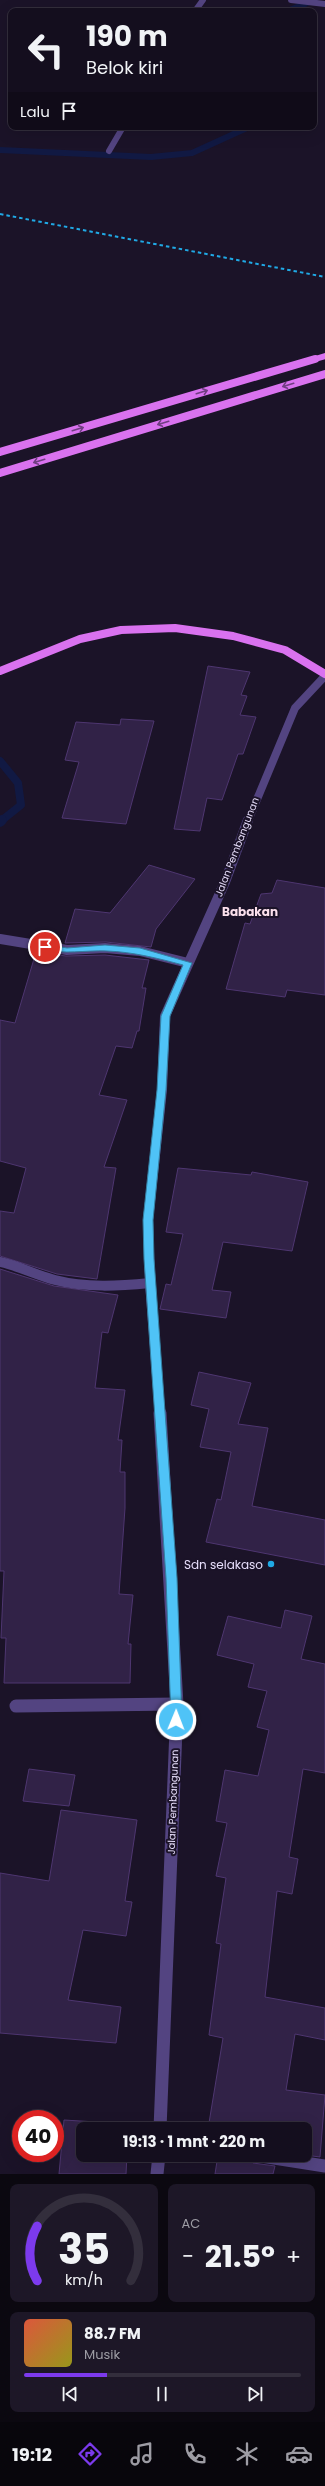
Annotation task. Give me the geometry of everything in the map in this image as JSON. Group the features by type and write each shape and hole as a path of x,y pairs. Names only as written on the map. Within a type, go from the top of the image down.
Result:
{"main road":[{"path":"0,452 325,356"},
{"path":"0,473 325,374"},
{"path":"0,671 80,639 121,630 174,628 232,636 285,650 325,675"}],"street":[{"path":"291,0 325,4"},
{"path":"109,151 121,130"},
{"name":"Jalan Pembangunan","path":"160,2122 177,1704 165,1470 148,1246 149,1195 162,1090 165,1016 224,882 258,794 272,767 295,708 325,675"},
{"path":"0,939 67,950 105,948 140,951 188,963"},
{"path":"0,1262 17,1265 55,1280 113,1285 150,1283"},
{"path":"16,1706 177,1704"},
{"path":"157,2174 158,2162"},
{"path":"299,2162 325,2166"}],"building":[{"path":"208,666 250,672 241,695 247,696 240,715 256,717 243,754 238,754 222,800 207,798 200,831 174,829"},
{"path":"121,719 154,721 126,824 62,818 79,762 65,760 76,722 120,725"},
{"path":"149,865 195,879 156,929 151,947 106,942 65,943 75,909 110,913"},
{"path":"277,880 325,888 325,995 287,990 285,997 226,989 245,923 250,924 261,894 272,893"},
{"path":"36,952 66,956 105,955 149,960 142,988 146,988 139,1031 137,1031 132,1048 116,1046 99,1095 127,1100 104,1167 116,1168 97,1279 57,1274 0,1256 0,1211 14,1213 26,1168 0,1161 0,1020 15,1023"},
{"path":"178,1168 251,1175 252,1172 308,1182 292,1251 223,1242 212,1290 231,1292 226,1318 160,1309 166,1284 171,1285 183,1234 166,1232"},
{"path":"0,1269 54,1286 118,1295 108,1333 102,1332 95,1388 125,1390 118,1440 122,1440 120,1472 125,1472 125,1508 119,1594 133,1595 128,1644 131,1644 130,1683 4,1683 6,1638 1,1638 4,1571 0,1571"},
{"path":"199,1372 251,1383 238,1424 268,1428 252,1506 325,1520 325,1565 206,1542 217,1499 221,1500 231,1452 200,1447 209,1409 191,1405"},
{"path":"285,1610 312,1616 301,1659 325,1664 325,1773 303,1769 289,1857 298,1859 292,1894 277,1891 265,1997 325,2008 325,2040 295,2034 286,2090 325,2095 320,2157 312,2156 312,2122 209,2122 223,2038 209,2035 221,1944 216,1943 226,1878 216,1876 227,1823 216,1821 225,1770 258,1776 269,1730 257,1727 267,1691 248,1687 254,1664 217,1655 228,1616 281,1628"},
{"path":"29,1769 75,1775 69,1806 23,1801"},
{"path":"61,1810 137,1820 125,1901 132,1902 126,1936 83,1930 68,2000 121,2007 116,2043 0,2033 0,1873 49,1881"},
{"path":"64,2120 96,2122 76,2122 76,2162 127,2162 126,2174 59,2174 60,2162 64,2162"},
{"path":"217,2162 252,2162 275,2166 273,2174 215,2174"}],"waterway":[{"path":"295,8 315,0"},
{"path":"0,150 151,157 192,153 242,130"},
{"path":"0,761 18,783 21,805 1,821"}],"railway":[{"path":"0,214 325,277"}],"place":[{"name":"Sdn selakaso","path":"271,1564"}],"district":[{"name":"Babakan","path":"250,911"}],"route":[{"path":"45,947 67,950 105,948 140,951 188,963 165,1016 162,1090 149,1195 148,1220 150,1283 155,1330 172,1578 177,1704 176,1720"}]}
